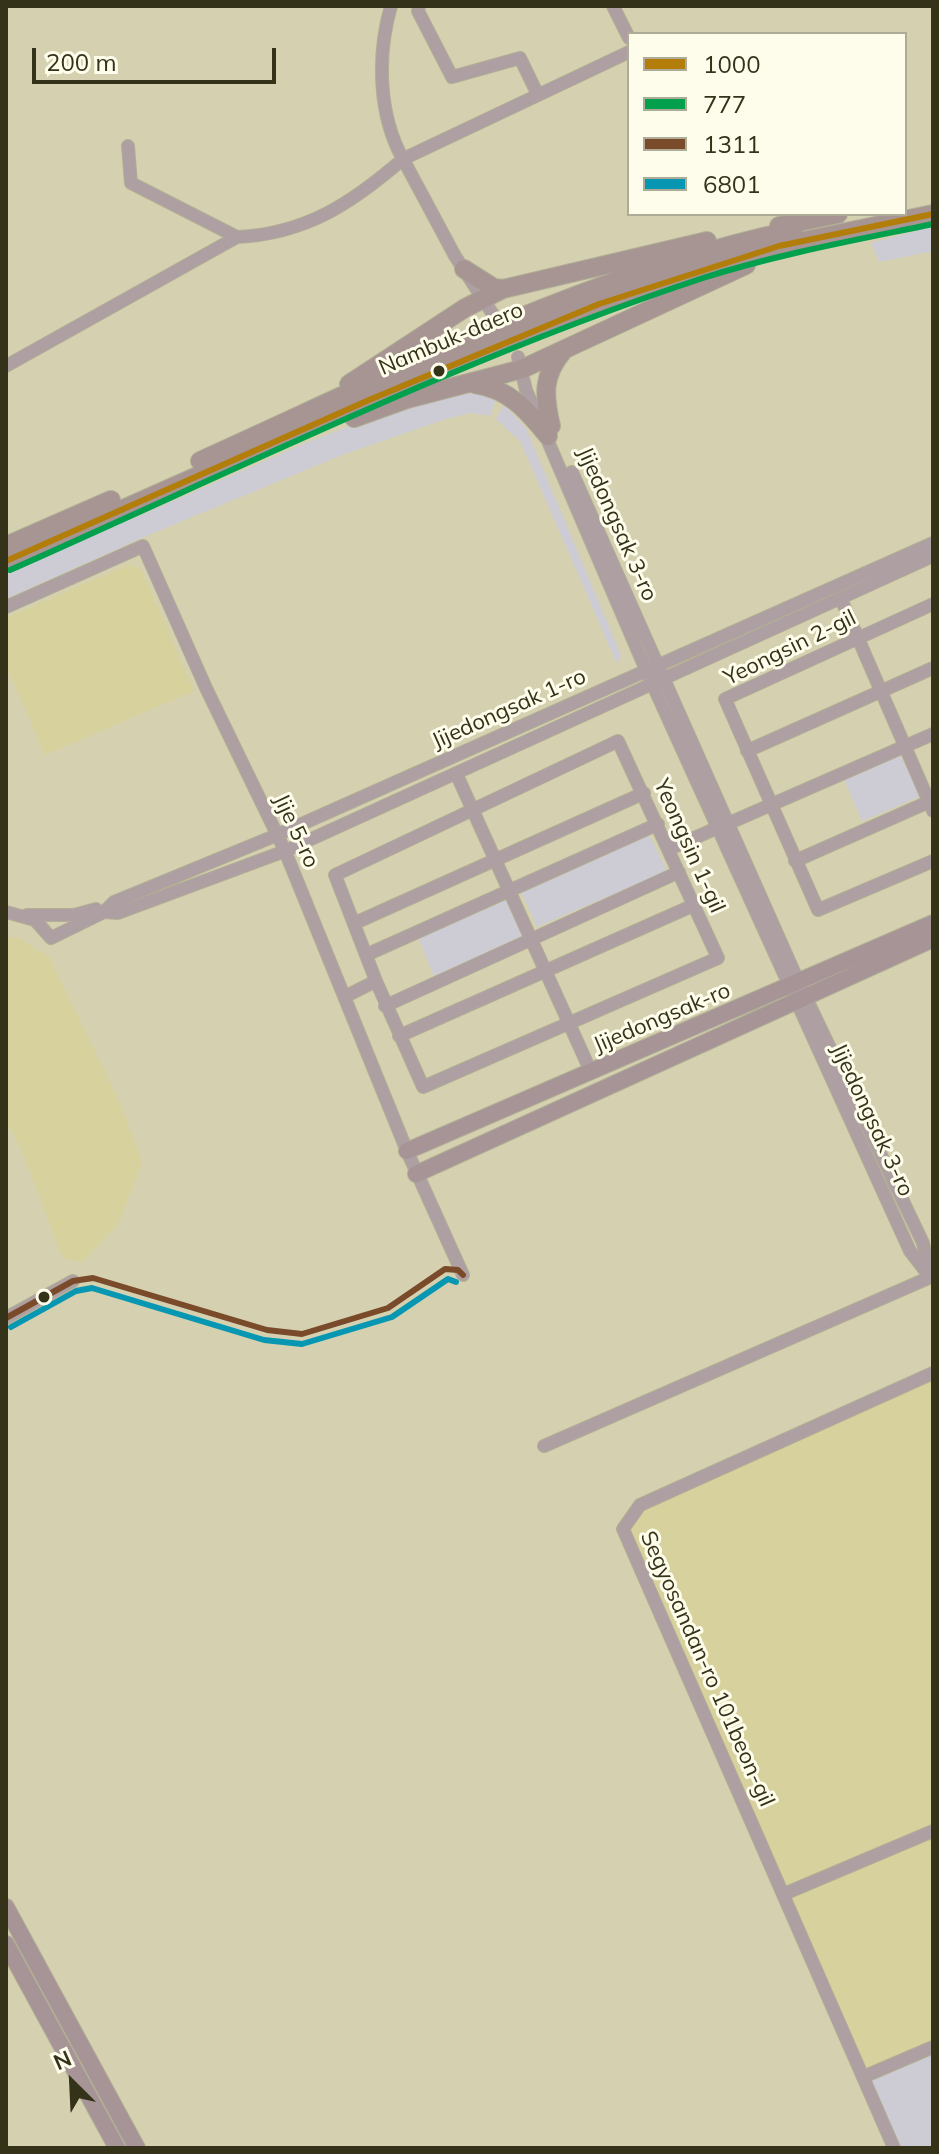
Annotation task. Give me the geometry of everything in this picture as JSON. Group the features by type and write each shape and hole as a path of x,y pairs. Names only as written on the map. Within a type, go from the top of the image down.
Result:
{"highway":[{"name":"Nambuk-daero","path":"919,213 933,202"},
{"path":"246,455 272,450 407,399 468,383 564,350 745,266 879,234 919,213"},
{"path":"180,470 227,443 341,389 465,308 503,289 829,216"},
{"name":"Nambuk-daero","path":"6,546 575,296 730,245 862,216"},
{"name":"Nambuk-daero","path":"6,561 383,393 641,288 779,246 906,216"},
{"path":"464,269 494,288 503,289"},
{"path":"464,269 471,295 465,308"},
{"path":"550,431 545,398 546,376 564,350"},
{"path":"468,383 490,386 508,395 550,431"}],"main road":[{"name":"Jijedongsak-ro","path":"407,1151 591,1072 797,991 933,923"},
{"path":"416,1174 797,991 933,939"},
{"path":"6,1907 137,2148"},
{"path":"6,1944 117,2148"}],"street":[{"path":"391,6 381,52 391,137 464,269 496,319"},
{"path":"419,6 418,11 452,77 520,58 538,95"},
{"path":"613,6 627,34"},
{"path":"6,366 237,237 272,235 302,226 351,200 403,159 627,53"},
{"path":"128,146 131,183 237,237"},
{"name":"Jijedongsak 3-ro","path":"520,363 910,1251 932,1276"},
{"name":"Jijedongsak 1-ro","path":"22,914 35,920 51,938 104,912 114,902 277,835 933,543"},
{"name":"Jije 5-ro","path":"6,607 143,546 285,851 416,1174 463,1275"},
{"name":"Jijedongsak 1-ro","path":"104,912 118,913 285,851 933,556"},
{"path":"795,861 932,804 841,599"},
{"name":"Yeongsin 2-gil","path":"933,604 726,696 770,806 819,910 933,861"},
{"path":"747,751 933,668"},
{"path":"669,849 933,734"},
{"name":"Yeongsin 1-gil","path":"618,741 718,958 423,1087 385,1006 335,875 474,809 618,741"},
{"path":"456,773 591,1072"},
{"path":"355,923 644,793"},
{"path":"366,955 658,824"},
{"path":"385,1006 679,872"},
{"path":"6,912 74,915 114,902"},
{"path":"399,1036 694,905"},
{"path":"346,996 376,981"},
{"path":"544,1446 932,1276"},
{"path":"6,1318 73,1281"},
{"name":"Segyosandan-ro 101beon-gil","path":"894,2148 623,1529 640,1505 933,1373"},
{"path":"784,1894 933,1831"},
{"path":"863,2077 933,2047"}],"shaded area":[{"path":"933,226 933,251 879,262 871,243"},
{"path":"474,390 488,392 487,398 496,399 490,416 471,413 446,419 342,455 151,534 6,599 6,574 303,444 371,418"},
{"path":"504,405 526,428 621,655 617,664 520,441 496,419"},
{"path":"130,564 141,569 194,691 45,755 6,666 6,618"},
{"path":"898,752 921,796 862,821 843,777"},
{"path":"649,834 667,871 537,927 521,892"},
{"path":"507,896 525,935 434,976 418,938"},
{"path":"6,937 18,938 49,957 120,1103 142,1162 118,1225 82,1262 63,1259 24,1157 11,1129 6,1130"},
{"path":"933,1370 933,2148 888,2148 619,1535 627,1509 636,1500"},
{"path":"933,2047 933,2148 894,2148 863,2077"}],"transit line":[{"name":"1000","path":"6,561 369,400 599,304 779,246 933,214"},
{"name":"777","path":"10,570 354,415 615,309 760,262 933,224"},
{"name":"1311","path":"6,1318 73,1281 93,1278 267,1330 302,1334 388,1308 445,1269 458,1270 463,1275"},
{"name":"6801","path":"11,1327 76,1291 92,1288 264,1340 302,1344 392,1317 448,1279 456,1282"}]}
